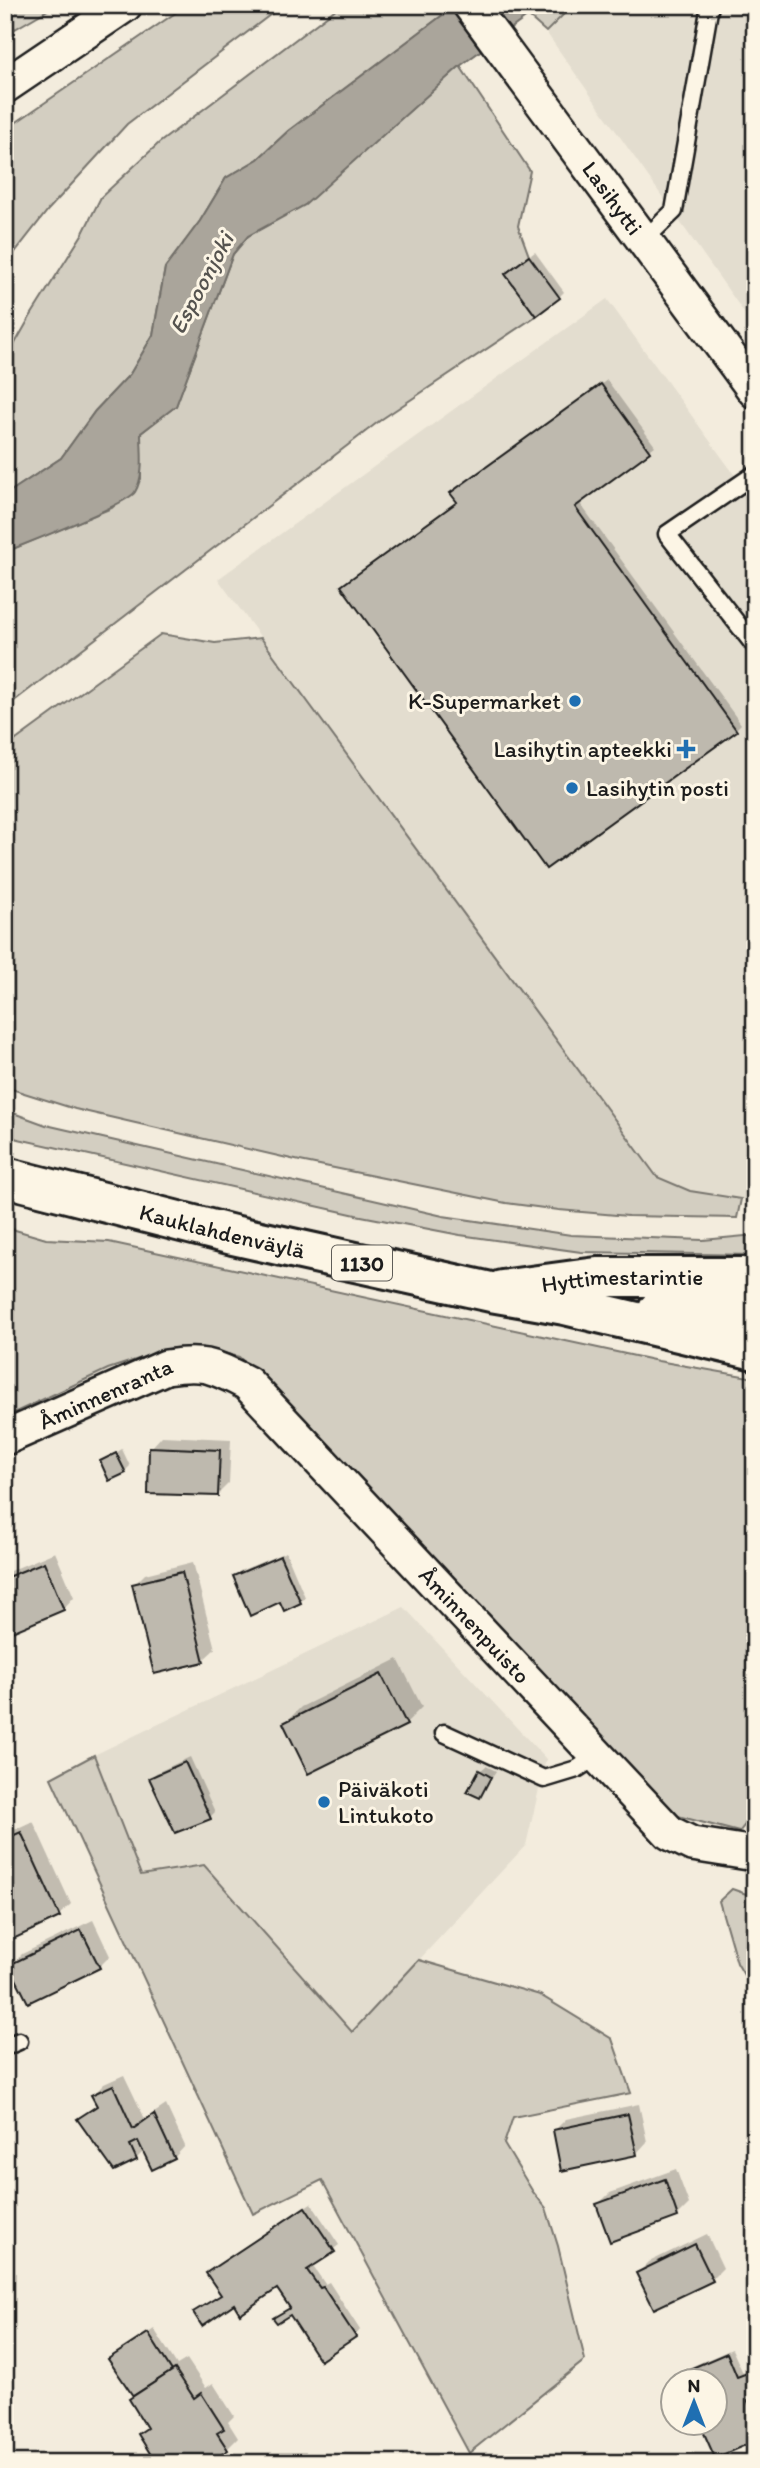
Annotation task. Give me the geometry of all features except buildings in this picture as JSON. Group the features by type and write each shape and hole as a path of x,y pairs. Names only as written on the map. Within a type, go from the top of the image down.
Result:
{"main road":[{"name":"Kauklahdenväylä","path":"5,1177 233,1236 491,1292 565,1305 755,1350"},
{"name":"Hyttimestarintie","path":"491,1292 597,1277 755,1277"},
{"name":"Kauklahdenväylä","path":"565,1305 755,1315"}],"street":[{"path":"5,86 125,5"},
{"name":"Lasihytti","path":"470,5 755,391"},
{"name":"Åminnenranta","path":"5,1438 166,1367 188,1364 211,1366"},
{"name":"Åminnenpuisto","path":"211,1366 247,1383 670,1833 692,1844 755,1854"}],"lane":[{"path":"645,239 674,211 710,5"},
{"path":"755,474 667,534 755,646"},
{"path":"443,1733 544,1779 577,1769 597,1756"}],"shaded area":[{"path":"5,5 56,5 15,29 5,15"},
{"path":"187,5 283,5 127,124 48,210 5,265 5,130"},
{"path":"341,5 456,5 288,131 258,159 226,178 200,221 165,268 153,335 130,374 95,411 61,458 5,495 5,361 83,233 101,197 159,143"},
{"path":"536,5 573,5 546,32 528,16"},
{"path":"573,5 755,5 755,328 546,32"},
{"path":"460,66 530,171 518,226 529,256 505,274 536,316 382,419 5,708 5,552 112,508 141,479 141,433 176,406 233,254 248,236 305,204"},
{"path":"607,299 755,503 755,1199 690,1191 657,1177 218,579"},
{"path":"161,634 215,643 261,638 657,1177 690,1191 741,1199 737,1218 628,1216 506,1203 300,1161 75,1109 5,1087 5,748"},
{"path":"5,1110 46,1125 443,1216 571,1235 703,1240 755,1235 755,1255 581,1252 460,1235 356,1215 5,1136"},
{"path":"5,1227 46,1239 109,1242 658,1361 755,1378 755,1812 739,1832 678,1816 311,1427 239,1357 204,1348 172,1348 108,1369 5,1417"},
{"name":"Päiväkoti Lintukoto","path":"404,1607 546,1759 526,1845 352,2032 204,1865 141,1875 94,1755"},
{"path":"94,1755 141,1875 204,1865 352,2032 419,1960 540,1995 612,2039 631,2093 513,2117 504,2144 546,2208 558,2246 585,2360 469,2453 322,2180 253,2214 51,1778"},
{"path":"732,1889 755,1897 755,1994 737,1963 719,1901"}],"water":[{"name":"Espoonjoki","path":"456,5 536,5 528,16 460,66 305,205 248,236 233,254 176,406 141,433 141,471 135,492 114,506 5,552 5,495 61,458 95,411 130,374 153,335 165,268 200,221 226,178 258,159 288,131"}],"place":[{"name":"K-Supermarket","path":"575,701"},
{"name":"Lasihytin apteekki","path":"686,749"},
{"name":"Lasihytin posti","path":"572,788"},
{"name":"Päiväkoti Lintukoto","path":"324,1802"}]}
